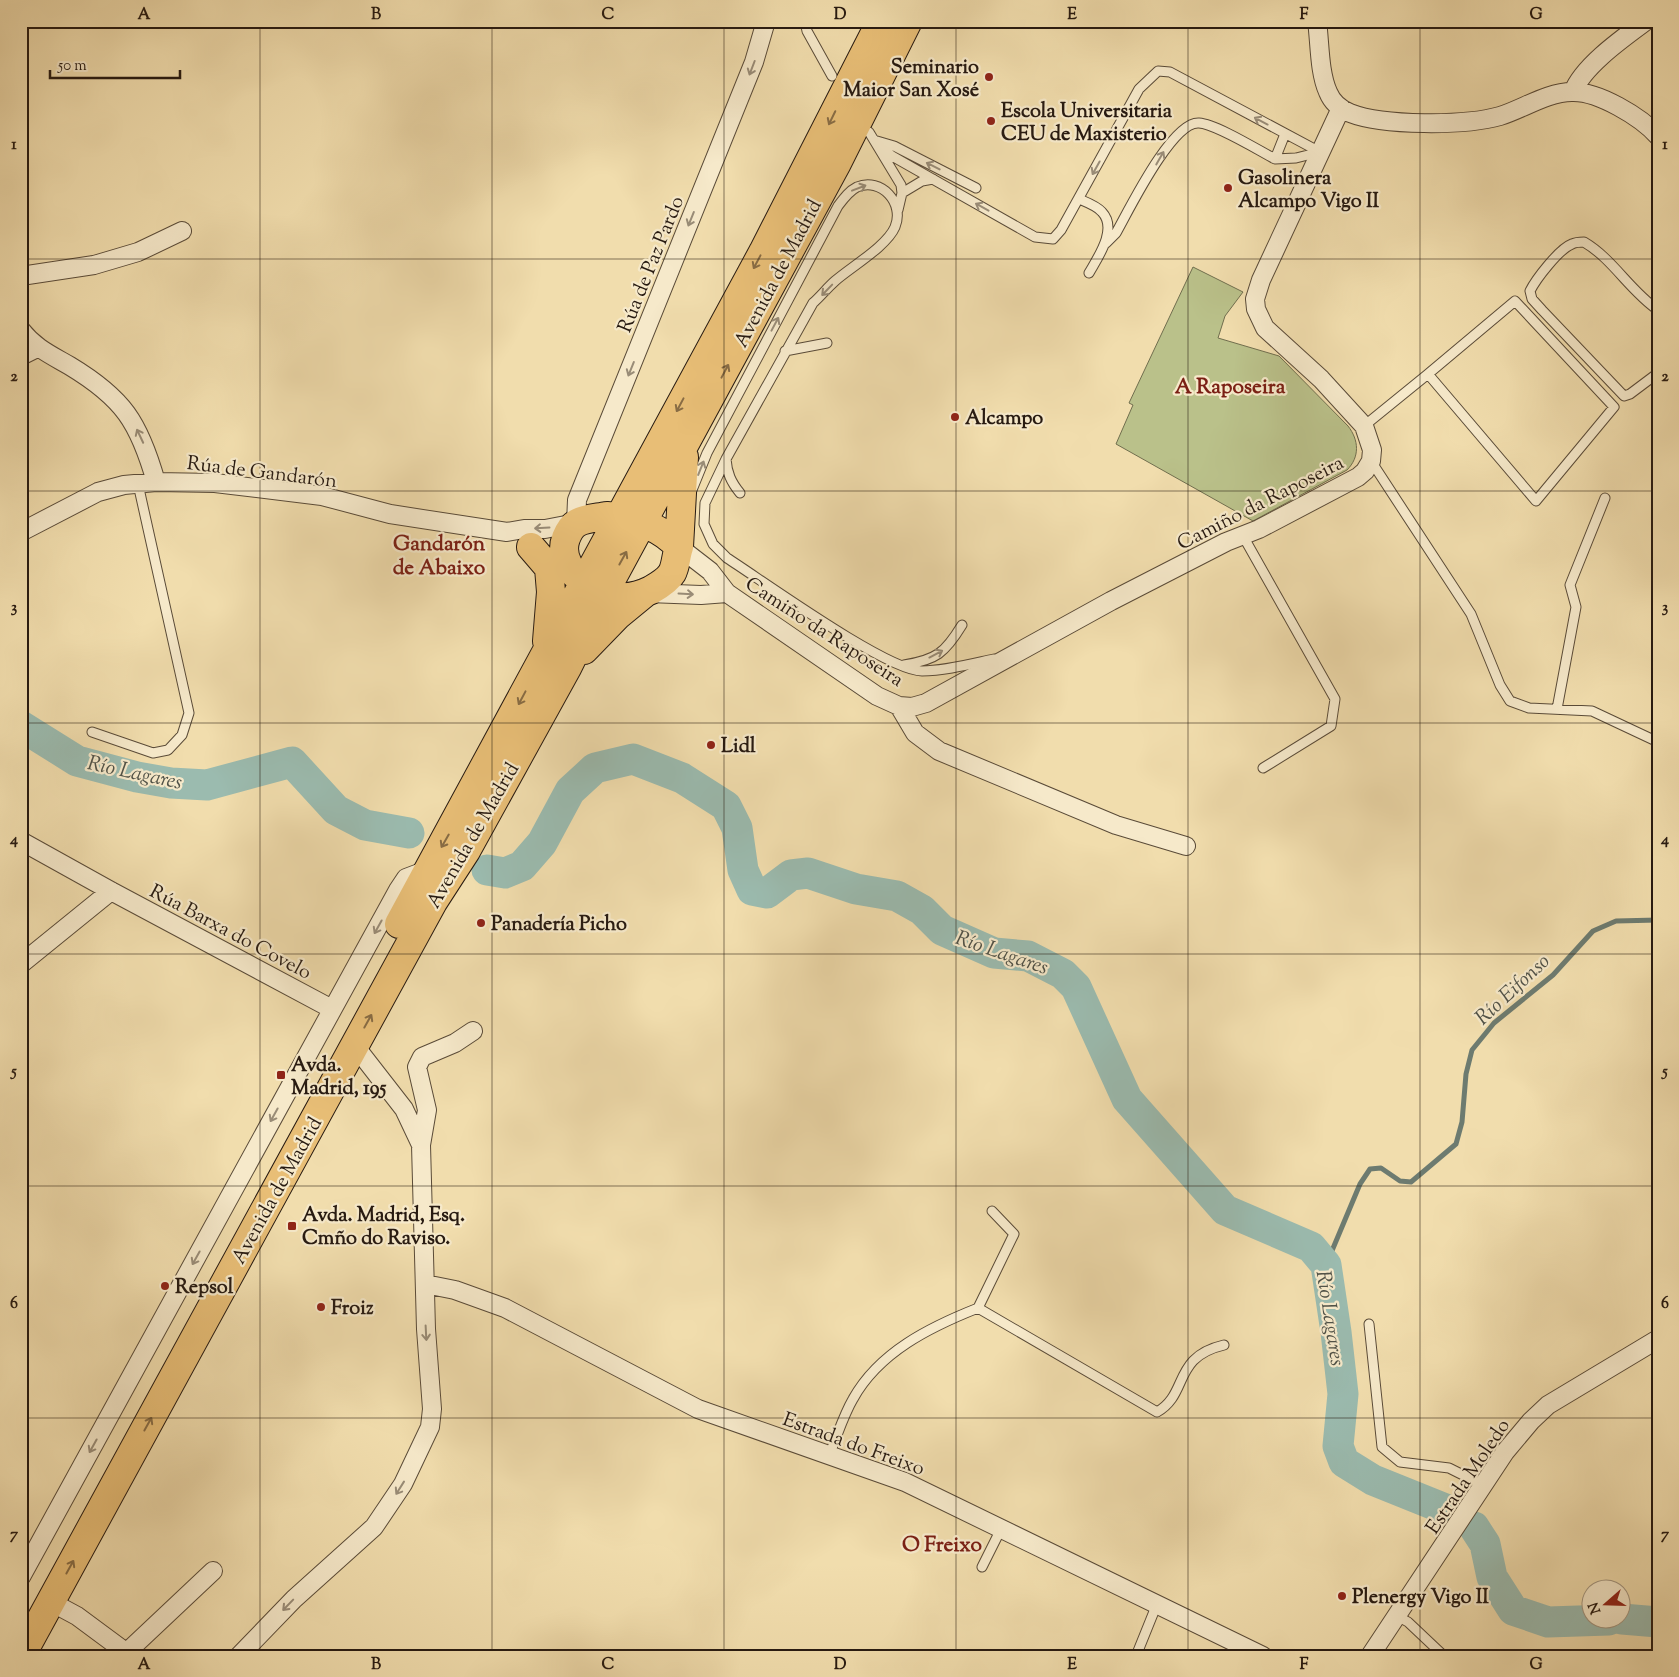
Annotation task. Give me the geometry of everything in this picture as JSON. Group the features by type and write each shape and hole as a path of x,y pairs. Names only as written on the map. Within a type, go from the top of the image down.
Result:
{"highway":[{"name":"Avenida de Madrid","path":"630,520 685,444 837,162 908,21"},
{"name":"Avenida de Madrid","path":"630,520 642,473 768,243 879,23"},
{"path":"556,661 658,586 672,573 678,547 685,444"},
{"path":"551,592 618,498 642,473"},
{"path":"578,555 630,520"},
{"path":"578,555 630,520"},
{"path":"630,520 663,532 678,547"},
{"path":"531,547 549,568 556,661"},
{"path":"578,555 618,597 645,594"},
{"name":"Avenida de Madrid","path":"21,1656 433,902 466,852 556,661 578,555"},
{"name":"Avenida de Madrid","path":"21,1616 427,870 556,661"}],"street":[{"name":"Rúa de Paz Pardo","path":"578,555 577,500 754,62 766,21"},
{"path":"1317,21 1325,82 1331,97 1341,108 1364,117 1382,120 1459,122 1501,116 1558,94 1573,92 1598,98 1626,111 1649,126 1658,136"},
{"path":"1573,92 1577,82 1592,66 1646,21"},
{"name":"Camiño da Raposeira","path":"678,547 710,571 727,592 853,680 878,696 899,706 912,707 926,703 1008,656 1111,601 1358,477 1371,461 1372,450 1364,426 1321,379 1265,328 1256,309 1255,299 1261,280 1341,108"},
{"path":"21,276 94,265 138,252 182,231"},
{"path":"21,330 38,348 114,396 138,430 149,455 156,482"},
{"path":"21,356 38,348"},
{"name":"Rúa de Gandarón","path":"21,532 98,492 156,482 215,483 304,494 390,514 507,532 524,529 544,529 578,555"},
{"name":"Rúa de Gandarón","path":"507,532 531,547 578,555"},
{"path":"645,594 701,595 727,592"},
{"name":"Camiño da Raposeira","path":"899,706 914,733 939,751 1116,824 1186,846"},
{"name":"Rúa Barxa do Covelo","path":"21,841 110,891 332,1009"},
{"path":"21,1577 332,1009 406,878 427,870"},
{"path":"21,964 110,891"},
{"path":"238,1656 294,1598 374,1527 403,1484 430,1427 432,1409 426,1330 421,1145 427,1110 417,1067 422,1057 455,1043 473,1030"},
{"path":"355,1046 404,1109 421,1145"},
{"name":"Estrada do Freixo","path":"425,1284 455,1290 505,1308 698,1409 905,1482 1263,1656"},
{"name":"Estrada Moledo","path":"1370,1656 1483,1485 1518,1436 1548,1405 1658,1338"},
{"path":"51,1602 77,1616 128,1654 213,1571"}],"lane":[{"path":"805,21 807,31 832,76"},
{"path":"872,136 892,156 1035,237 1046,239 1053,239 1061,230 1139,89 1158,71 1170,72 1320,152"},
{"path":"1089,273 1106,243 1116,233 1167,145 1182,129 1198,122 1212,127 1275,159 1296,158 1320,152"},
{"path":"1275,159 1285,134"},
{"path":"872,136 976,188"},
{"path":"872,136 901,185 902,193 895,226 883,242 834,282 813,303 726,458 705,503 704,524 713,544 727,558 849,637 898,666 920,672 1008,656"},
{"path":"902,193 922,181 933,180"},
{"path":"680,512 707,453 838,206 849,192 866,184 879,186 890,194 897,212"},
{"path":"1079,199 1101,210 1107,218 1106,243"},
{"path":"1658,310 1645,301 1594,248 1584,242 1572,244 1561,252 1534,282 1530,292 1532,299 1624,396 1630,394 1658,373"},
{"path":"1364,426 1515,301 1614,407 1536,501 1428,374"},
{"path":"785,351 827,343"},
{"path":"726,458 727,470 732,483 740,493"},
{"path":"1371,461 1471,614 1500,685 1510,701 1529,708 1592,711 1658,742"},
{"path":"92,732 152,753 168,750 182,735 189,713 138,484"},
{"path":"1557,709 1576,607 1570,585 1605,498"},
{"path":"1243,536 1336,699 1331,726 1263,768"},
{"path":"898,666 918,663 937,655 949,647 962,625"},
{"path":"829,1455 852,1400 864,1382 885,1361 910,1340 939,1323 978,1308 1014,1234 992,1212"},
{"path":"978,1308 1157,1412 1166,1407 1190,1362 1206,1349 1224,1344"},
{"path":"1369,1324 1382,1447 1400,1462 1449,1468 1483,1485"},
{"path":"982,1567 1001,1529"},
{"path":"1136,1656 1157,1604"},
{"path":"1397,1616 1408,1622 1444,1656"}],"green space":[{"path":"1193,267 1243,292 1225,316 1218,338 1279,356 1348,426 1356,443 1354,460 1347,470 1253,521 1116,444 1133,405 1129,403"}],"waterway":[{"name":"Río Lagares","path":"21,726 77,761 137,777 171,783 207,785 292,762 336,810 365,825 409,833"},
{"name":"Río Lagares","path":"487,870 505,873 522,866 542,843 570,791 595,768 633,759 682,778 726,806 737,828 743,870 752,890 767,893 791,875 808,873 856,889 897,896 922,910 942,930 994,953 1028,956 1063,974 1076,987 1127,1099 1225,1210 1311,1247 1326,1265 1343,1394 1338,1446 1344,1462 1373,1480 1450,1511"},
{"name":"Río Eifonso","path":"1658,819 1655,823 1658,837"},
{"name":"Río Eifonso","path":"1326,1265 1360,1184 1370,1169 1381,1168 1400,1181 1411,1182 1456,1144 1462,1122 1466,1074 1472,1050 1494,1023 1553,975 1593,931 1616,921 1658,920"},
{"name":"Río Lagares","path":"1474,1527 1485,1544 1492,1577 1513,1610 1548,1622 1582,1621"},
{"name":"Río Lagares","path":"1632,1620 1658,1622"}],"place":[{"name":"Seminario Maior San Xosé","path":"989,77"},
{"name":"Escola Universitaria CEU de Maxisterio","path":"991,121"},
{"name":"Gasolinera Alcampo Vigo II","path":"1228,188"},
{"name":"Alcampo","path":"955,417"},
{"name":"Lidl","path":"711,745"},
{"name":"Panadería Picho","path":"481,923"},
{"name":"Avda. Madrid, 195","path":"281,1075"},
{"name":"Avda. Madrid, Esq. Cmño do Raviso.","path":"292,1226"},
{"name":"Repsol","path":"165,1286"},
{"name":"Froiz","path":"321,1307"},
{"name":"Plenergy Vigo II","path":"1342,1596"}],"district":[{"name":"A Raposeira","path":"1230,386"},
{"name":"Gandarón de Abaixo","path":"439,555"},
{"name":"O Freixo","path":"942,1544"}]}
